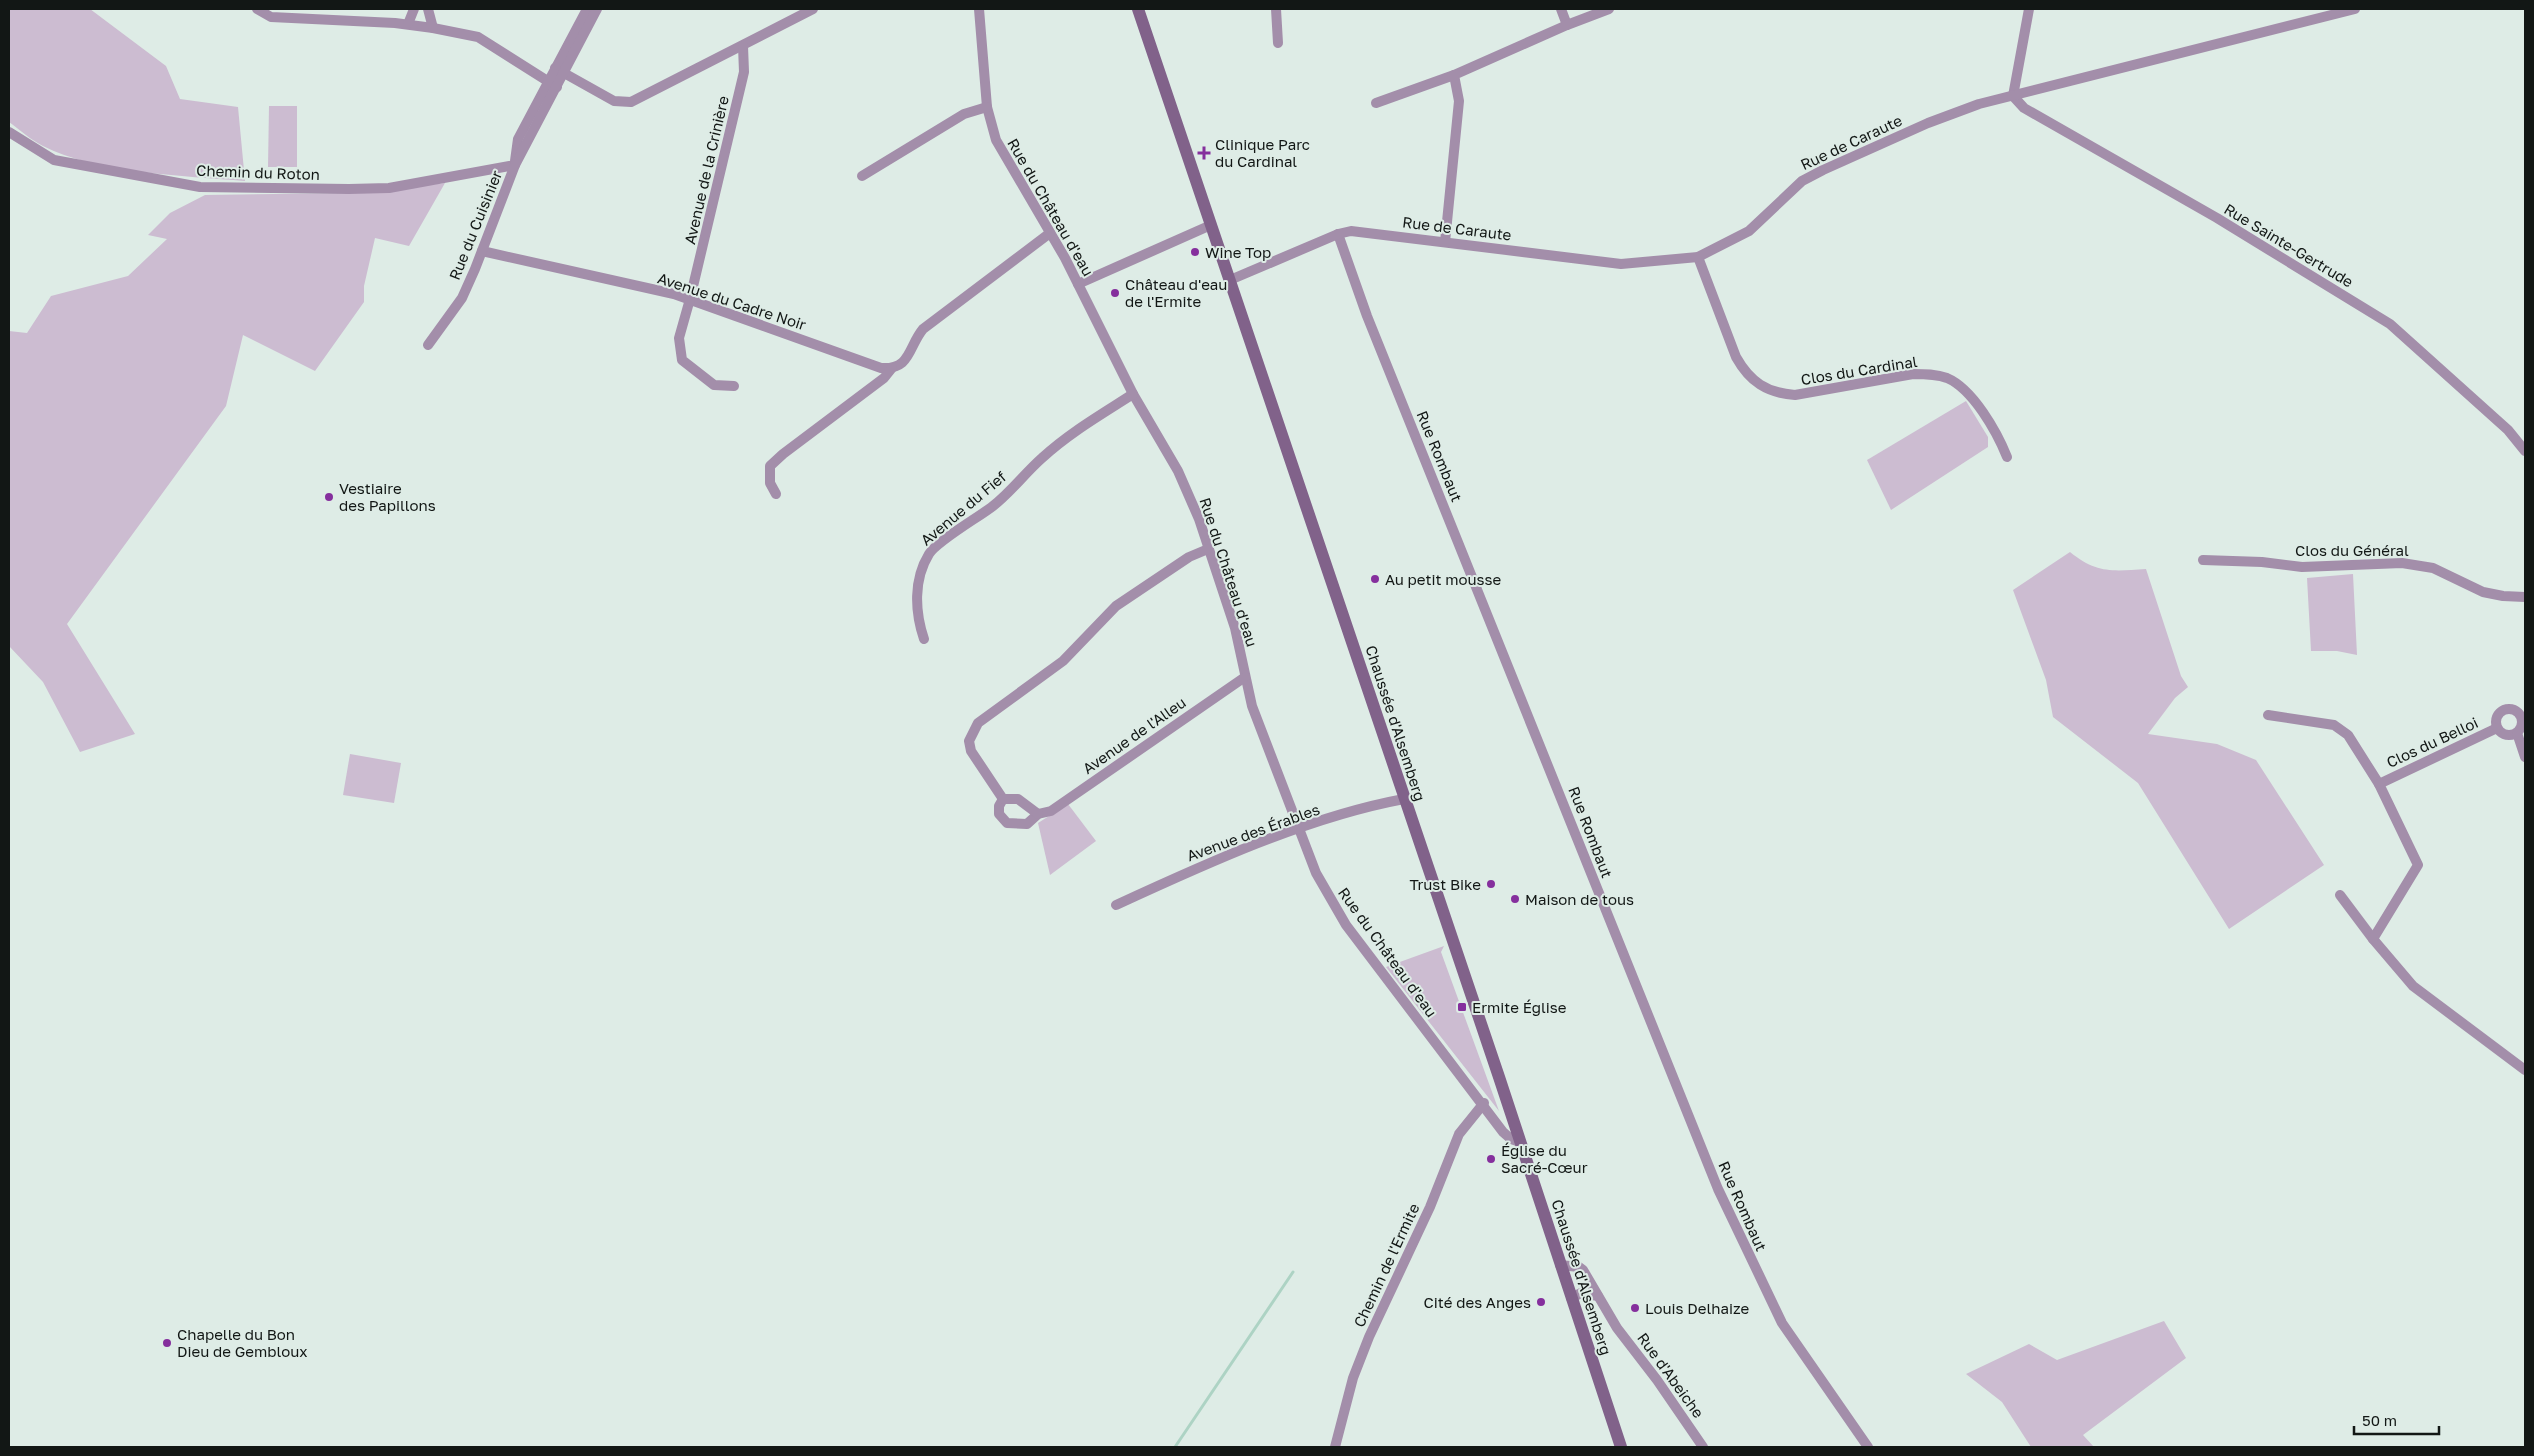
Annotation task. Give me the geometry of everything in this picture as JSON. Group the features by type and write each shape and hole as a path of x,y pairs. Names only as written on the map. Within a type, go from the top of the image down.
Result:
{"main road":[{"name":"Chaussée d'Alsemberg","path":"1138,9 1621,1447"}],"street":[{"path":"257,9 271,17 408,24 478,37 553,84"},
{"path":"408,24 414,9"},
{"path":"428,9 433,28"},
{"name":"Rue du Cuisinier","path":"428,345 462,298 515,165 587,9"},
{"name":"Rue du Cuisinier","path":"559,71 598,9"},
{"path":"559,71 614,101 632,102 813,9"},
{"name":"Rue du Château d'eau","path":"979,9 987,107 996,140 1050,233 1078,284 1133,394 1178,471 1199,519 1235,628 1255,714 1298,829 1329,899 1346,925 1484,1103 1503,1132 1511,1139 1520,1142"},
{"path":"1276,9 1278,43"},
{"path":"1561,9 1567,25"},
{"path":"1376,103 1454,75 1567,25 1609,9"},
{"path":"2012,96 2029,9"},
{"name":"Rue de Caraute","path":"1230,280 1338,234 1351,231 1621,264 1698,257 1749,231 1802,181 1928,123 1979,104 2355,9"},
{"name":"Avenue de la Crinière","path":"734,386 714,385 682,360 679,338 744,72 743,46"},
{"path":"1445,242 1459,100 1454,75"},
{"name":"Rue Sainte-Gertrude","path":"2012,96 2024,108 2217,218 2390,324 2508,430 2525,451"},
{"path":"862,176 964,114 987,107"},
{"name":"Chemin du Roton","path":"9,132 54,160 200,187 349,190 390,188 515,165"},
{"path":"1078,284 1211,225"},
{"path":"776,494 770,483 770,466 783,454 884,378 886,368 898,367 908,359 915,340 923,329 1050,233"},
{"name":"Rue Rombaut","path":"1338,234 1367,316 1718,1189 1782,1323 1868,1447"},
{"name":"Avenue du Cadre Noir","path":"482,251 690,299 886,368"},
{"name":"Clos du Cardinal","path":"1698,257 1736,357 1742,368 1761,387 1778,394 1795,395 1913,374 1940,376 1949,379 1964,390 1978,405 2007,457"},
{"name":"Avenue du Fief","path":"924,639 918,621 916,602 921,569 930,552 993,505 1042,457 1133,394"},
{"name":"Avenue de l'Alleu","path":"1208,549 1189,557 1116,606 1063,661 978,723 969,741 972,751 1003,799 999,806 999,814 1007,823 1027,824 1038,814 1050,810 1245,677"},
{"name":"Clos du Général","path":"2203,560 2262,562 2302,567 2402,563 2433,568 2483,592 2503,596 2525,597"},
{"path":"2510,708 2522,716 2522,726 2517,733 2506,735 2497,728 2498,714 2510,708"},
{"name":"Clos du Belloi","path":"2268,715 2334,725 2348,735 2379,784 2418,865 2373,939"},
{"name":"Clos du Belloi","path":"2379,784 2497,728"},
{"path":"2517,733 2525,757"},
{"path":"1003,799 1018,799 1038,814"},
{"name":"Avenue des Érables","path":"1116,905 1188,872 1298,829 1379,804 1404,799"},
{"path":"2340,895 2373,939 2413,986 2525,1070"},
{"name":"Chemin de l'Ermite","path":"1334,1447 1353,1378 1369,1337 1430,1207 1459,1134 1484,1103"},
{"name":"Rue d'Abeiche","path":"1560,1265 1579,1267 1583,1270 1617,1328 1657,1380 1703,1447"},
{"path":"1571,1298 1581,1293 1598,1296"}],"shaded area":[{"path":"9,9 90,9 166,66 180,99 238,107 245,181 168,175 114,168 64,155 30,138 9,122"},
{"path":"269,106 297,106 297,167 268,167"},
{"path":"445,183 409,246 375,238 364,286 364,302 315,371 243,335 226,406 67,624 135,734 80,752 43,682 9,646 9,331 27,333 51,296 128,276 167,239 148,235 170,213 205,195 361,193"},
{"path":"1966,401 1988,437 1988,447 1891,510 1867,460"},
{"path":"2070,552 2097,568 2106,570 2146,569 2181,676 2188,687 2175,698 2148,734 2217,744 2256,760 2324,865 2229,929 2138,783 2053,717 2046,680 2013,590"},
{"path":"2353,574 2357,655 2337,651 2311,651 2307,578"},
{"path":"350,754 401,763 394,803 343,795"},
{"path":"1068,804 1096,841 1050,875 1038,823"},
{"path":"1444,946 1441,952 1499,1111 1386,967"},
{"path":"2164,1321 2186,1358 2083,1435 2094,1447 2031,1447 2002,1402 1966,1374 2029,1344 2057,1360"}],"waterway":[{"path":"1175,1447 1293,1272"}],"place":[{"name":"Clinique Parc du Cardinal","path":"1204,153"},
{"name":"Wine Top","path":"1195,252"},
{"name":"Château d'eau de l'Ermite","path":"1115,293"},
{"name":"Vestiaire des Papillons","path":"329,497"},
{"name":"Au petit mousse","path":"1375,579"},
{"name":"Trust Bike","path":"1491,884"},
{"name":"Maison de tous","path":"1515,899"},
{"name":"Ermite Église","path":"1462,1007"},
{"name":"Église du Sacré-Cœur","path":"1491,1159"},
{"name":"Cité des Anges","path":"1541,1302"},
{"name":"Louis Delhaize","path":"1635,1308"},
{"name":"Chapelle du Bon Dieu de Gembloux","path":"167,1343"}]}
